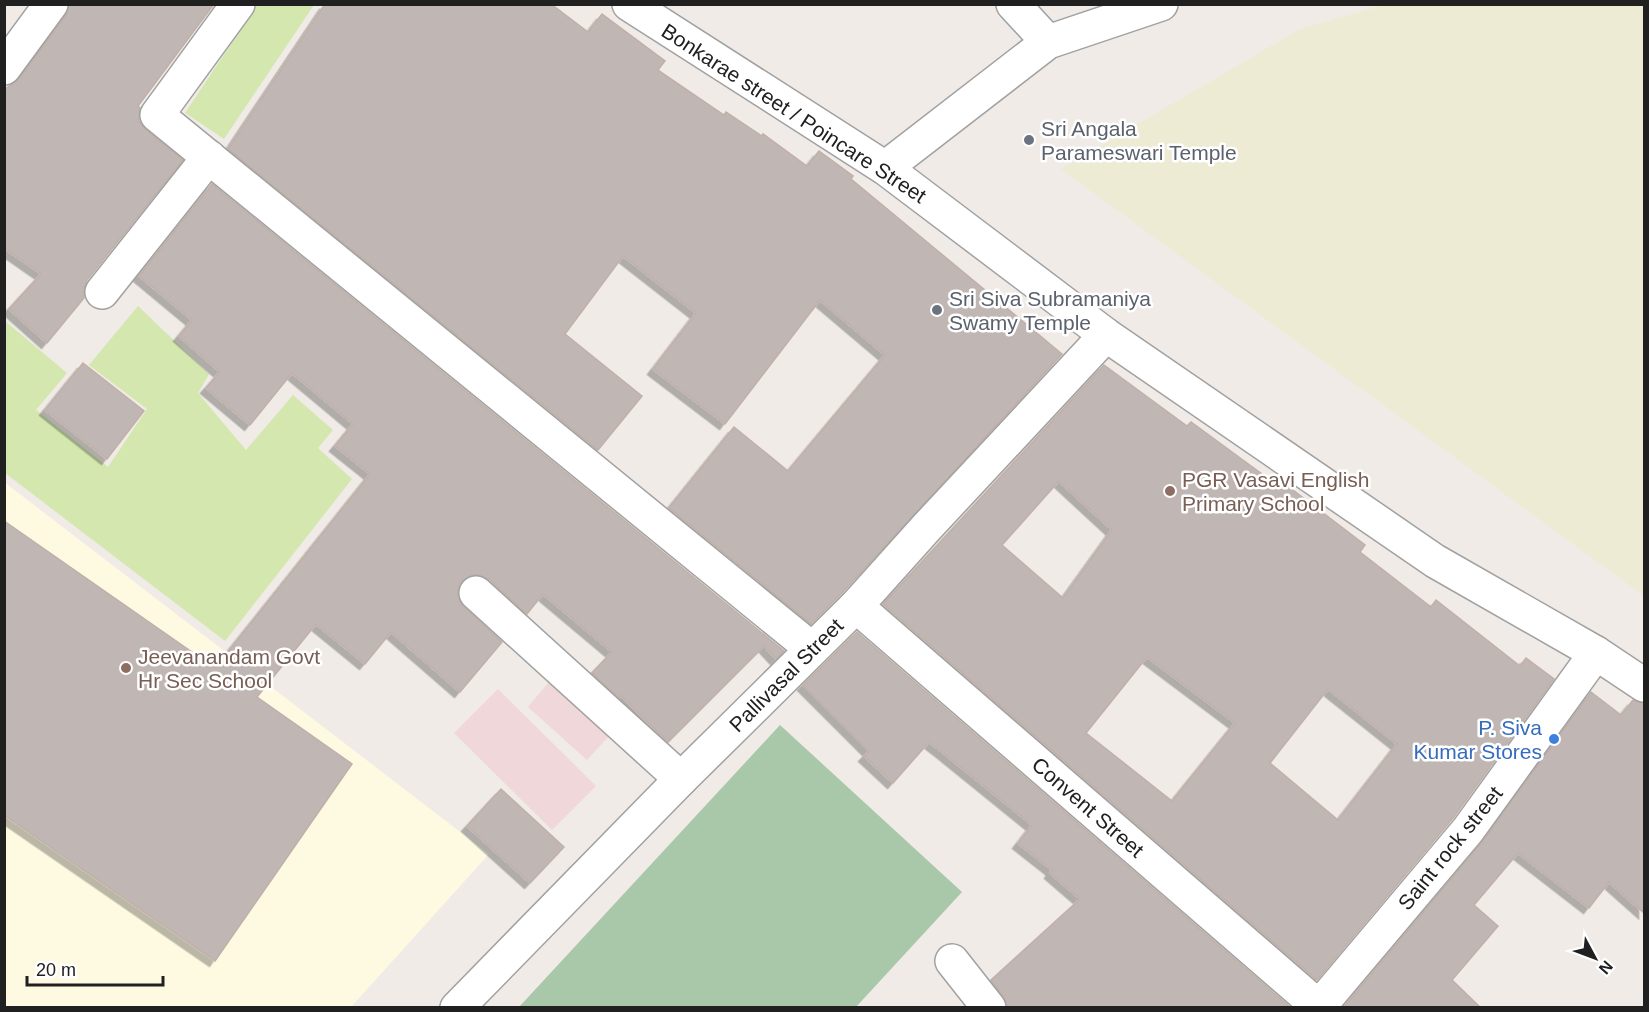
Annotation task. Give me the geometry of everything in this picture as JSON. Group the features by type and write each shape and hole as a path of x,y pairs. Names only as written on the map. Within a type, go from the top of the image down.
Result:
{"street":[{"path":"4,68 51,4"},
{"path":"238,4 157,115 812,648"},
{"name":"Bonkarae street / Poincare Street","path":"628,4 885,168 1106,335 1434,561 1596,653 1644,685"},
{"path":"1013,4 1048,42"},
{"path":"885,168 1048,42 1161,4"},
{"path":"102,292 209,157"},
{"name":"Pallivasal Street","path":"457,1008 681,779 856,606 1106,335"},
{"path":"476,593 681,779"},
{"name":"Convent Street","path":"856,606 1319,1007"},
{"name":"Saint rock street","path":"1319,1007 1468,830 1596,653"},
{"path":"952,961 989,1008"}],"shaded area":[{"path":"1388,4 1644,5 1644,596 1061,169 1300,29"},
{"name":"Jeevanandam Govt Hr Sec School","path":"4,482 489,854 351,1007 5,1007"},
{"path":"549,682 609,736 587,760 528,707"},
{"path":"498,689 596,786 552,830 454,733"}],"green space":[{"path":"257,5 314,5 224,139 185,113"},
{"path":"138,306 209,374 198,393 246,450 293,395 333,430 318,448 352,479 225,641 5,473 5,321 67,373 36,410 108,467 147,409 89,365"},
{"path":"780,725 962,892 856,1007 519,1007"}],"building":[{"path":"69,4 214,4 138,106 140,108 139,121 145,129 183,160 87,280 84,298 47,343 9,309 41,274 4,248 4,90 19,79 66,15"},
{"path":"325,4 551,4 588,32 602,14 665,61 658,70 724,115 726,112 762,136 763,134 807,166 819,151 853,176 851,179 1062,354 811,624 669,508 734,427 788,471 885,355 820,300 725,424 653,369 696,313 623,256 565,334 642,396 598,450 228,149"},
{"path":"212,184 784,651 776,659 764,646 668,742 621,696 619,698 592,673 612,652 543,594 527,614 489,579 481,575 471,575 462,581 458,590 458,598 463,606 502,642 460,692 391,632 365,664 316,624 257,697 352,764 215,961 4,815 4,521 215,668 370,474 335,446 353,424 292,373 250,425 206,388 220,372 179,336 192,320 139,276"},
{"path":"83,363 144,411 107,459 45,410"},
{"path":"1104,365 1187,426 1191,422 1273,482 1276,477 1365,545 1360,552 1431,607 1436,600 1520,666 1526,658 1554,679 1453,818 1317,980 883,604","holes":["1059,481 1112,530 1063,598 1002,545","1147,657 1235,723 1172,801 1086,733","1328,689 1397,744 1338,820 1270,763"]},
{"path":"857,632 1291,1008 1007,1008 1004,997 991,980 1080,899 1050,873 1052,870 1018,843 1032,825 942,752 929,742 893,783 864,756 869,751 803,685"},
{"path":"1591,692 1621,715 1633,700 1644,703 1644,913 1609,882 1589,908 1518,853 1474,905 1498,926 1452,980 1481,1008 1343,1008 1482,842"},
{"path":"501,789 564,847 530,883 467,826"}],"place":[{"name":"Sri Angala Parameswari Temple","path":"1029,140"},
{"name":"Sri Siva Subramaniya Swamy Temple","path":"937,310"},
{"name":"PGR Vasavi English Primary School","path":"1170,491"},
{"name":"Jeevanandam Govt Hr Sec School","path":"126,668"},
{"name":"P. Siva Kumar Stores","path":"1554,739"}]}
